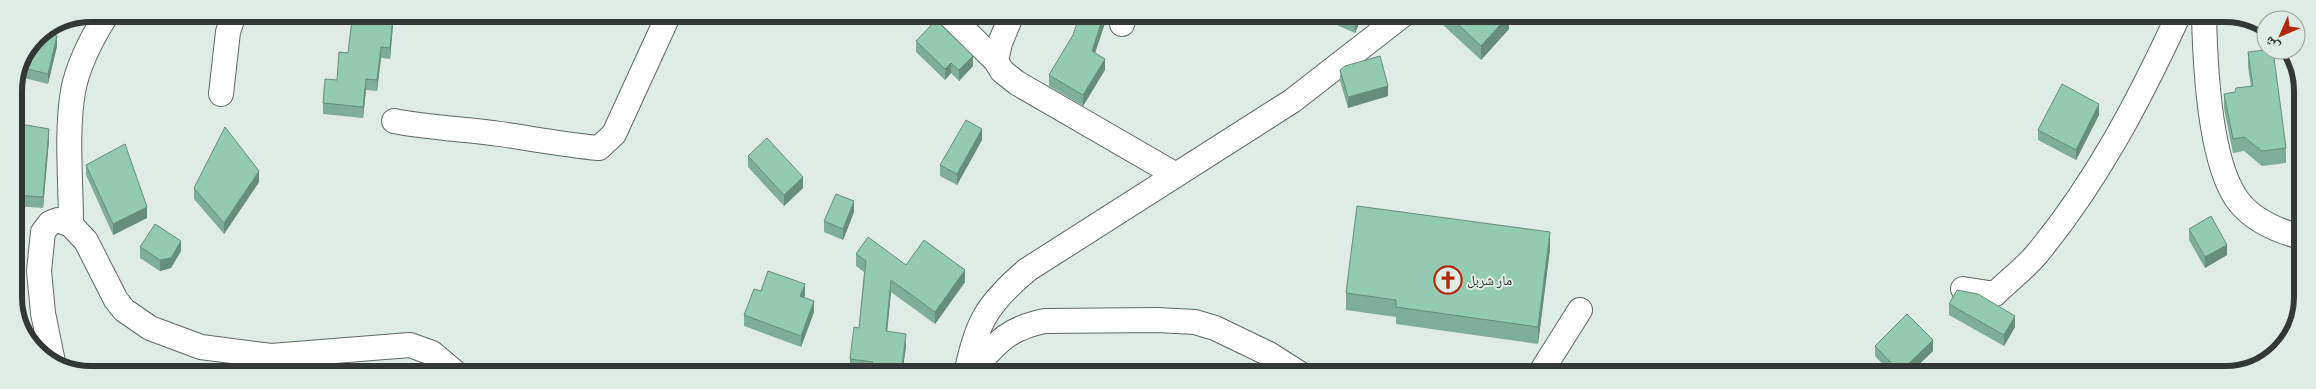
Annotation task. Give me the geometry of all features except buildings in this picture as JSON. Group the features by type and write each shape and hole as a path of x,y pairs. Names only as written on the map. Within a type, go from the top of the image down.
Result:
{"street":[{"path":"71,225 70,122 74,90 81,65 103,22"},
{"path":"221,94 228,32 231,22"},
{"path":"394,121 500,134 556,144 599,148 614,134 665,22"},
{"path":"956,22 996,61 1002,71 1017,83 1176,174"},
{"path":"996,61 1000,43 1009,22"},
{"path":"969,366 974,338 988,310 1008,286 1027,270 1292,101 1394,22"},
{"path":"1963,289 1995,294 2035,256 2088,186 2122,128 2175,22"},
{"path":"2204,22 2204,56 2210,105 2227,182 2238,201 2251,214 2266,225 2294,235"},
{"path":"52,354 39,281 41,246 44,232 50,223 58,220 71,225 86,242 116,300 124,310 150,328 201,347 271,356 410,345 432,353 447,366"},
{"path":"1545,366 1580,310"},
{"path":"975,366 1001,338 1027,325 1045,321 1157,320 1195,322 1215,328 1268,354 1287,366"}],"place":[{"name":"مار شربل","path":"1448,280"}]}
